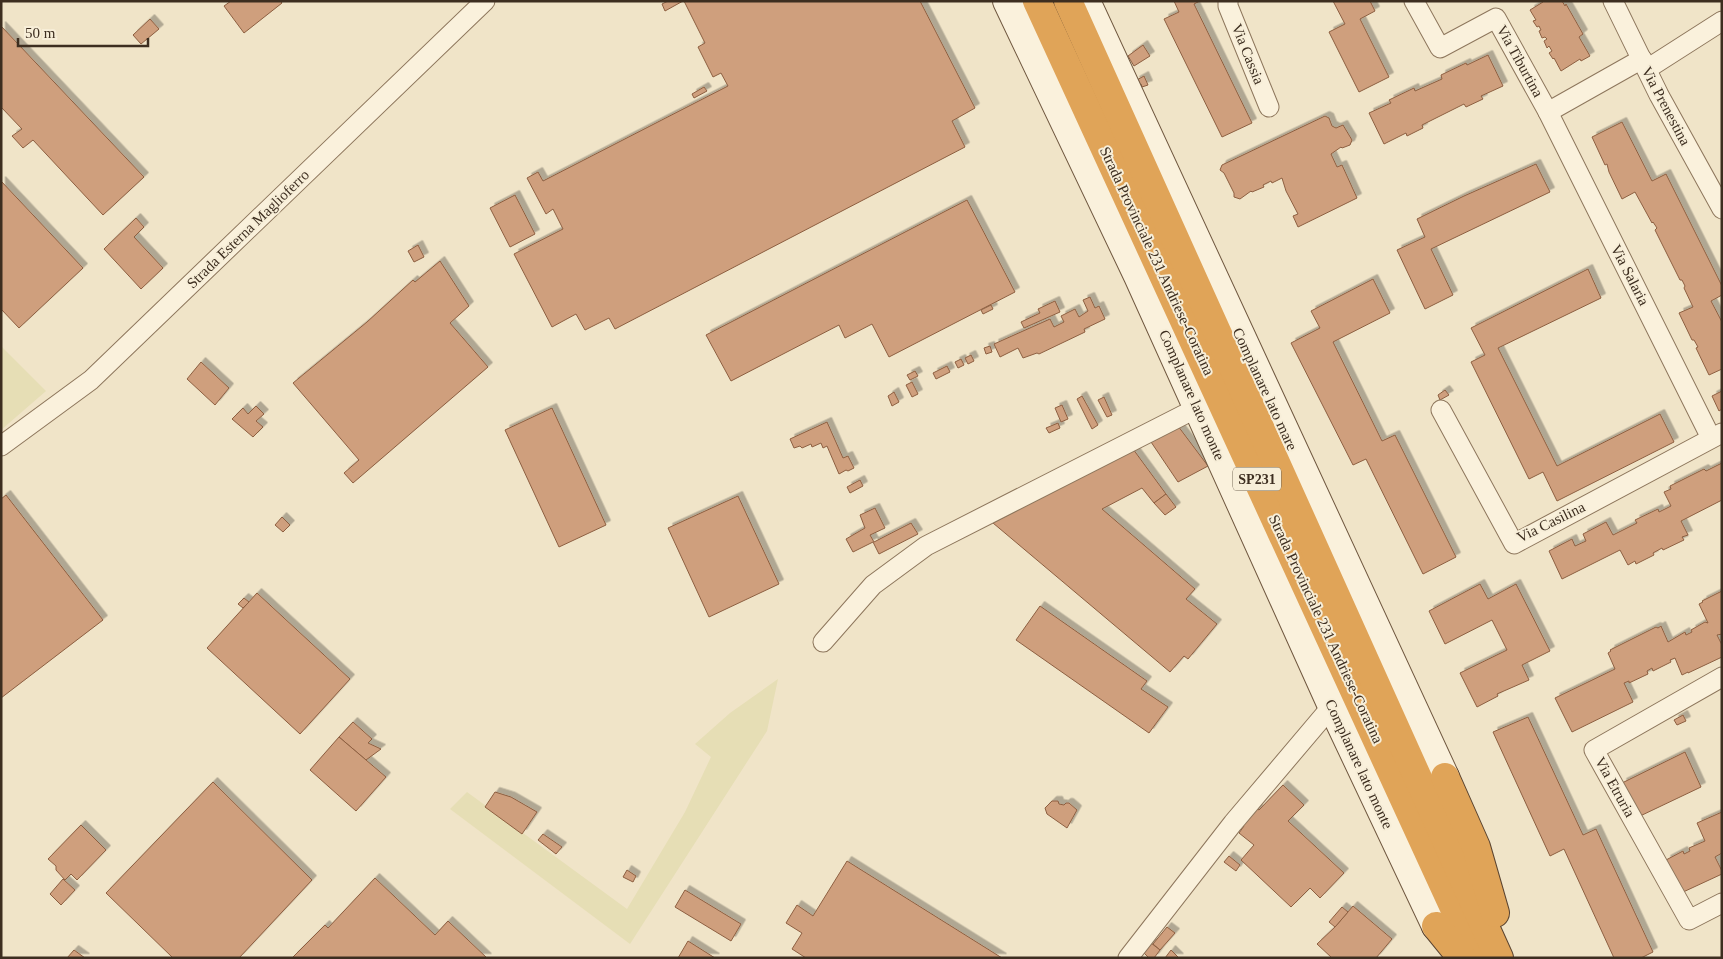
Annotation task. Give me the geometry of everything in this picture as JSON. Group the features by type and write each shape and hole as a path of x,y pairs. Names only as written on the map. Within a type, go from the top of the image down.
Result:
{"highway":[{"name":"Strada Provinciale 231 Andriese-Coratina","path":"1037,1 1477,958"},
{"name":"Strada Provinciale 231 Andriese-Coratina","path":"1068,1 1499,958"},
{"path":"1445,777 1476,847 1508,958"},
{"path":"1436,926 1462,958"}],"street":[{"name":"Strada Esterna Maglioferro","path":"1,446 91,380 485,1"},
{"name":"Complanare lato monte","path":"1007,1 1138,276 1332,706 1436,926"},
{"name":"Complanare lato mare","path":"1086,1 1445,777"},
{"name":"Via Cassia","path":"1228,1 1228,6 1269,107"},
{"name":"Via Tiburtina","path":"1414,1 1440,48 1496,18 1548,112 1644,64 1722,21"},
{"name":"Via Prenestina","path":"1613,1 1644,64 1722,209"},
{"name":"Via Salaria","path":"1548,112 1717,436"},
{"path":"823,642 874,585 926,546 1197,408"},
{"name":"Via Casilina","path":"1441,410 1514,544 1717,436"},
{"name":"Via Etruria","path":"1722,677 1594,750 1689,920 1722,903"},
{"path":"1128,958 1232,823 1332,706"}],"shaded area":[{"path":"1,346 46,391 1,430"},
{"path":"778,679 767,731 630,944 450,809 467,792 627,909 685,812 711,757 695,744 730,713"}],"building":[{"path":"231,1 280,1 282,3 244,33 224,6"},
{"path":"668,1 683,1 665,11 662,4"},
{"path":"684,1 920,1 975,108 952,121 965,147 615,329 609,318 585,330 576,314 552,327 514,254 563,229 553,209 546,214 527,178 538,172 543,181 728,86 721,73 713,77 698,47 705,43"},
{"path":"1174,1 1200,1 1194,4 1252,123 1222,137 1164,19 1179,12"},
{"path":"1333,1 1370,1 1375,11 1360,19 1389,77 1359,92 1329,32 1345,24"},
{"path":"1543,1 1562,1 1565,6 1566,4 1583,34 1579,37 1590,56 1581,61 1580,59 1561,71 1549,53 1552,51 1549,46 1547,48 1544,41 1547,39 1545,37 1542,38 1539,31 1541,30 1533,21 1536,20 1530,10"},
{"path":"150,19 159,29 141,44 133,35"},
{"path":"1,26 144,177 103,215 33,140 23,148 12,136 22,129 1,107"},
{"path":"1143,45 1150,56 1134,66 1128,56"},
{"path":"1488,55 1503,86 1481,96 1483,99 1466,107 1464,104 1422,125 1423,128 1407,136 1406,133 1384,144 1369,113 1391,103 1389,100 1414,88 1415,91 1442,79 1441,75"},
{"path":"1144,76 1148,85 1142,87 1141,84 1138,86 1135,81"},
{"path":"704,87 707,91 694,98 692,94"},
{"path":"1325,116 1329,118 1332,126 1336,128 1343,125 1352,140 1350,145 1341,147 1331,154 1337,167 1342,165 1357,198 1298,227 1293,216 1298,214 1286,191 1282,178 1251,191 1240,199 1234,197 1234,193 1224,173 1220,170 1222,165"},
{"path":"1622,122 1652,181 1666,174 1722,286 1722,295 1711,301 1722,322 1722,369 1709,375 1696,348 1698,347 1694,340 1692,340 1679,313 1693,307 1684,288 1685,286 1682,280 1680,280 1655,230 1657,228 1652,223 1635,192 1622,199 1607,164 1605,165 1592,137"},
{"path":"1536,164 1550,192 1431,249 1453,295 1425,309 1397,250 1425,237 1417,219"},
{"path":"1,181 83,268 19,328 1,309"},
{"path":"515,195 535,234 510,247 490,208"},
{"path":"967,200 1015,292 889,357 872,324 845,338 839,325 731,381 706,335"},
{"path":"136,218 144,227 134,237 163,268 141,289 104,249"},
{"path":"418,245 424,257 414,262 408,251"},
{"path":"440,261 469,306 450,323 488,367 353,483 344,473 359,460 293,383 367,322 413,280 415,282"},
{"path":"1588,269 1601,298 1498,348 1557,466 1660,414 1674,442 1557,501 1543,472 1529,479 1471,362 1485,355 1471,328"},
{"path":"1373,279 1390,313 1333,342 1382,441 1395,435 1456,557 1423,574 1366,459 1353,465 1291,343 1320,328 1311,311"},
{"path":"1090,297 1095,308 1099,306 1105,319 1084,329 1085,332 1039,354 1023,358 1018,348 1000,357 994,344 1050,319 1054,327 1064,322 1061,316 1075,309 1079,317 1088,311 1083,300"},
{"path":"1055,301 1060,312 1024,328 1021,322 1040,313 1038,309"},
{"path":"991,305 993,309 983,314 981,310"},
{"path":"990,346 992,352 986,354 984,348"},
{"path":"971,355 974,361 968,364 965,358"},
{"path":"961,359 964,365 958,368 955,362"},
{"path":"201,362 229,388 215,405 187,379"},
{"path":"947,366 950,372 936,379 933,373"},
{"path":"915,371 918,376 910,380 907,375"},
{"path":"912,382 918,394 912,397 906,385"},
{"path":"1445,390 1449,395 1440,400 1438,395"},
{"path":"1722,391 1722,409 1719,411 1712,396"},
{"path":"894,392 899,402 892,406 888,396"},
{"path":"1082,396 1098,425 1092,429 1077,399"},
{"path":"1104,397 1112,415 1107,417 1098,400"},
{"path":"1062,405 1068,419 1061,422 1055,408"},
{"path":"256,406 264,414 256,421 263,427 253,437 232,419 243,408 248,414"},
{"path":"552,408 606,525 559,547 505,430"},
{"path":"827,422 843,458 848,456 854,468 839,474 827,446 823,448 821,443 812,447 811,444 802,448 800,446 794,448 790,439"},
{"path":"1058,423 1060,428 1049,433 1046,428"},
{"path":"1178,426 1208,466 1178,482 1149,439"},
{"path":"1133,449 1166,494 1154,503 1142,488 1102,509 1195,589 1186,599 1217,624 1188,659 1184,656 1170,672 993,523"},
{"path":"1722,463 1722,500 1681,521 1688,535 1682,537 1684,540 1663,550 1662,548 1653,553 1654,555 1636,564 1635,561 1628,565 1620,550 1562,579 1549,551 1572,539 1575,546 1586,541 1583,534 1606,522 1613,535 1637,523 1635,520 1658,509 1659,512 1671,506 1664,492 1671,489 1670,486 1704,469 1706,471"},
{"path":"860,480 863,486 850,493 847,487"},
{"path":"1166,494 1176,507 1165,515 1154,503"},
{"path":"6,495 103,620 1,698 1,499"},
{"path":"738,496 779,584 709,617 668,528"},
{"path":"875,508 885,528 870,535 874,542 911,523 918,534 879,554 873,542 853,552 846,539 865,528 860,515"},
{"path":"282,517 290,525 283,532 275,525"},
{"path":"1480,584 1488,599 1516,584 1550,651 1522,665 1529,680 1497,694 1498,696 1477,707 1460,673 1507,650 1492,620 1445,644 1429,611"},
{"path":"1722,591 1722,634 1717,635 1722,645 1722,657 1682,675 1675,658 1653,671 1652,668 1647,671 1648,674 1629,683 1629,681 1624,683 1633,702 1572,732 1555,698 1615,669 1608,653 1610,650 1656,627 1661,626 1668,642 1685,632 1686,635 1692,632 1691,630 1705,622 1708,623 1699,604"},
{"path":"257,593 350,679 300,734 207,648"},
{"path":"244,598 249,602 243,608 238,604"},
{"path":"1040,606 1147,681 1141,689 1168,707 1149,733 1016,640"},
{"path":"1683,715 1686,721 1677,725 1674,720"},
{"path":"1528,717 1583,835 1596,829 1653,952 1641,958 1614,958 1564,849 1550,856 1493,732"},
{"path":"353,722 372,739 368,743 381,749 366,760 339,737"},
{"path":"339,737 386,777 356,811 310,770"},
{"path":"1685,752 1701,787 1638,817 1622,783"},
{"path":"213,782 312,880 239,958 173,958 106,893"},
{"path":"1283,785 1304,805 1288,821 1344,873 1320,898 1310,888 1291,907 1241,860 1254,845 1239,833 1244,826 1242,824 1256,808 1259,810"},
{"path":"495,792 511,797 537,812 522,834 485,807"},
{"path":"1052,801 1058,801 1059,804 1064,805 1069,803 1077,810 1067,828 1047,814 1045,808"},
{"path":"1722,812 1722,853 1715,857 1722,874 1681,893 1666,860 1683,851 1684,854 1690,851 1689,848 1705,841 1697,823"},
{"path":"81,825 106,850 77,880 71,874 65,880 56,870 56,866 48,859"},
{"path":"543,834 562,847 556,854 538,840"},
{"path":"1229,856 1240,865 1236,871 1224,862"},
{"path":"847,861 1002,958 806,958 792,949 802,933 786,923 797,905 813,916"},
{"path":"627,870 636,876 633,882 623,877"},
{"path":"375,878 435,935 448,921 487,958 293,957 325,925 328,928"},
{"path":"63,879 75,890 61,905 50,894"},
{"path":"685,890 741,924 731,941 675,907"},
{"path":"1353,906 1392,939 1376,958 1332,958 1317,944"},
{"path":"1342,907 1348,912 1335,927 1329,922"},
{"path":"1167,927 1175,933 1160,950 1153,944"},
{"path":"688,941 715,958 678,958"},
{"path":"1151,943 1160,950 1154,958 1149,958 1144,953"},
{"path":"74,950 85,958 67,958"},
{"path":"1171,950 1179,958 1165,958"}]}
